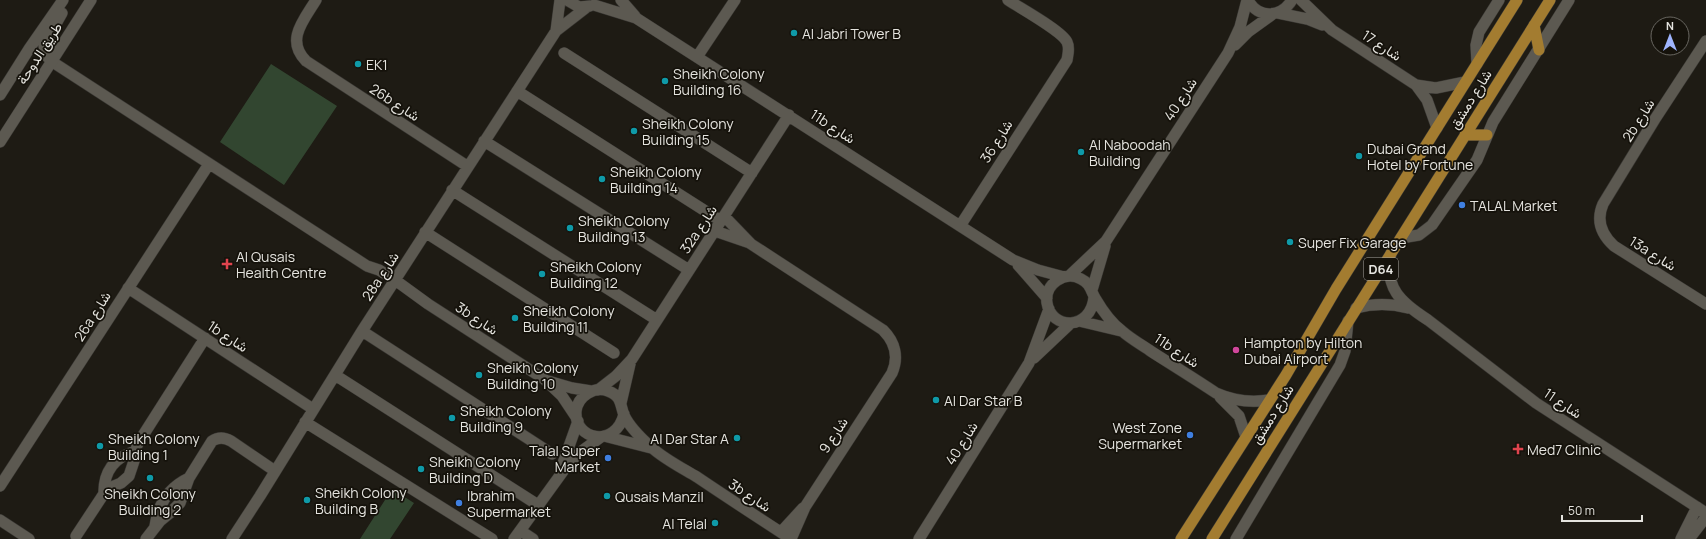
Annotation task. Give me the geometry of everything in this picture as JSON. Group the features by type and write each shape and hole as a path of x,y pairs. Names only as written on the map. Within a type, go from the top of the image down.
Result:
{"main road":[{"name":"شارع دمشق","path":"1181,539 1286,375 1336,289 1517,0"},
{"name":"شارع دمشق","path":"1212,539 1550,0"},
{"path":"1534,25 1539,50"},
{"path":"1465,135 1487,135"}],"street":[{"name":"طريق الدوحة","path":"0,95 29,49 63,0"},
{"path":"51,61 45,54 44,45 69,0"},
{"name":"طريق الدوحة","path":"0,142 91,0"},
{"name":"26b شارع","path":"316,0 296,34 297,49 300,56 352,92 468,166"},
{"name":"28a شارع","path":"556,31 560,0"},
{"name":"11b شارع","path":"567,0 579,7 594,4 636,18 1013,260 1038,270 1067,276"},
{"name":"11b شارع","path":"621,0 636,18"},
{"path":"697,57 735,0"},
{"name":"شارع 36","path":"960,226 1057,74 1061,59 1062,46 1052,28 1008,0"},
{"name":"شارع 17","path":"1247,0 1257,11 1264,14 1275,14 1307,19 1332,30 1416,85 1427,100 1437,128"},
{"name":"شارع 40","path":"1067,276 1106,241 1228,53 1240,27 1247,0"},
{"name":"شارع 40","path":"1228,53 1248,32 1286,8 1292,0"},
{"name":"شارع 17","path":"1301,0 1332,30"},
{"path":"1477,64 1477,36 1499,0"},
{"path":"1401,238 1419,235 1432,225 1477,160 1493,122 1570,0"},
{"name":"28a شارع","path":"232,539 362,331 556,31 594,4"},
{"name":"2b شارع","path":"1600,216 1604,204 1655,119 1706,41"},
{"path":"564,53 752,173"},
{"name":"3b شارع","path":"51,61 367,266 379,270 392,285 428,304 544,379 562,396 577,419"},
{"name":"شارع 17","path":"1416,85 1436,88 1465,82"},
{"path":"517,91 720,223"},
{"name":"32a شارع","path":"595,390 616,376 632,359 789,115"},
{"path":"484,142 689,270"},
{"name":"26a شارع","path":"0,486 210,164"},
{"path":"452,190 657,320"},
{"name":"13a شارع","path":"1600,216 1600,223 1604,236 1614,246 1706,303"},
{"name":"شارع 9","path":"720,223 751,244"},
{"name":"شارع 9","path":"720,223 876,326 886,339 890,351 891,363 886,380 805,507 791,539"},
{"path":"426,232 614,353"},
{"name":"شارع 40","path":"1093,293 1106,241"},
{"name":"شارع 11","path":"1391,253 1389,273 1391,283 1401,301 1409,308 1434,324 1556,416 1701,510"},
{"name":"11b شارع","path":"1013,260 1048,304"},
{"path":"1067,276 1083,279 1093,293 1093,304 1090,312 1085,318 1075,322 1058,320 1048,304 1048,291 1052,285 1058,280 1067,276"},
{"name":"1b شارع","path":"128,288 313,409"},
{"name":"11b شارع","path":"1093,293 1107,315 1122,331 1216,393 1239,416 1246,437"},
{"name":"شارع 11","path":"1356,308 1377,303 1399,305 1409,308"},
{"name":"شارع 40","path":"1029,363 1048,304"},
{"path":"1236,539 1340,365 1346,343 1348,321"},
{"name":"11b شارع","path":"1075,322 1122,331"},
{"name":"شارع 40","path":"919,539 1029,363 1049,342 1075,322"},
{"path":"362,331 552,454"},
{"path":"76,536 110,487 121,483 129,476 136,450 142,436 205,338"},
{"name":"32a شارع","path":"622,409 625,381 632,359"},
{"path":"335,375 538,505"},
{"name":"3b شارع","path":"544,379 563,386 595,390"},
{"path":"533,539 517,535 559,474 579,453 618,429 622,422 622,409 616,396 608,391 595,390 584,396 579,402 576,409 577,419 580,427 590,435 603,437"},
{"name":"11b شارع","path":"1216,393 1231,399 1246,402 1269,400"},
{"name":"3b شارع","path":"622,409 640,435 653,449 791,539"},
{"path":"559,474 577,419"},
{"path":"305,422 492,539"},
{"name":"3b شارع","path":"603,437 653,449"},
{"path":"146,539 155,526 180,503 189,478 212,442 221,438 231,441 275,471"},
{"path":"104,495 103,486 108,470 120,457 136,450"},
{"path":"155,526 158,509 165,498 174,488 189,478"},
{"name":"شارع 9","path":"781,532 795,515 805,507"},
{"path":"1681,539 1701,510"},
{"path":"1689,539 1706,517"},
{"path":"0,520 28,539"}],"green space":[{"path":"271,64 337,106 284,185 220,142"},
{"path":"392,489 414,503 390,539 360,539"}],"place":[{"name":"Al Jabri Tower B","path":"794,33"},
{"name":"EK1","path":"358,64"},
{"name":"Sheikh Colony Building 16","path":"665,81"},
{"name":"Sheikh Colony Building 15","path":"634,131"},
{"name":"Al Naboodah Building","path":"1081,152"},
{"name":"Dubai Grand Hotel by Fortune","path":"1359,156"},
{"name":"Sheikh Colony Building 14","path":"602,179"},
{"name":"TALAL Market","path":"1462,205"},
{"name":"Sheikh Colony Building 13","path":"570,228"},
{"name":"Super Fix Garage","path":"1290,242"},
{"name":"Al Qusais Health Centre","path":"227,264"},
{"name":"Sheikh Colony Building 12","path":"542,274"},
{"name":"Sheikh Colony Building 11","path":"515,318"},
{"name":"Hampton by Hilton Dubai Airport","path":"1236,350"},
{"name":"Sheikh Colony Building 10","path":"479,375"},
{"name":"Al Dar Star B","path":"936,400"},
{"name":"Sheikh Colony Building 9","path":"452,418"},
{"name":"West Zone Supermarket","path":"1190,435"},
{"name":"Al Dar Star A","path":"737,438"},
{"name":"Sheikh Colony Building 1","path":"100,446"},
{"name":"Med7 Clinic","path":"1518,449"},
{"name":"Talal Super Market","path":"608,458"},
{"name":"Sheikh Colony Building D","path":"421,469"},
{"name":"Sheikh Colony Building 2","path":"150,478"},
{"name":"Qusais Manzil","path":"607,496"},
{"name":"Sheikh Colony Building B","path":"307,500"},
{"name":"Ibrahim Supermarket","path":"459,503"},
{"name":"Al Telal","path":"715,523"}]}
